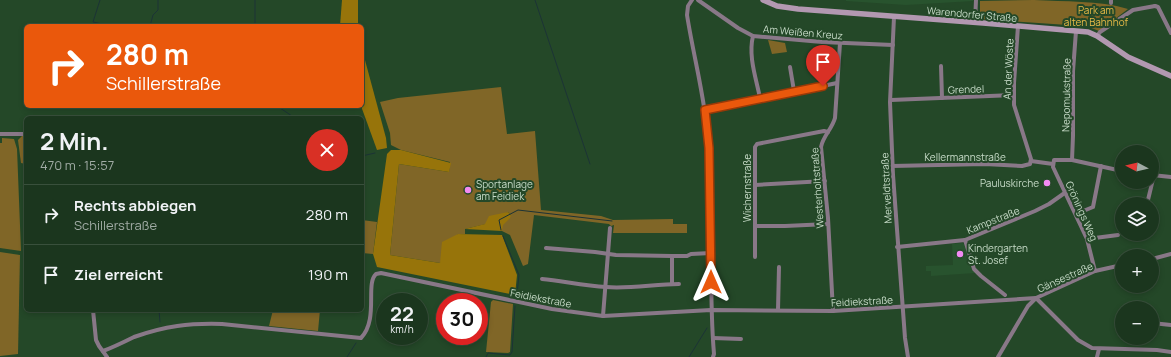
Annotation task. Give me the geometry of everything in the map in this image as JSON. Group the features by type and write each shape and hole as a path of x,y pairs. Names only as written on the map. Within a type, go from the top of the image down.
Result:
{"main road":[{"name":"Warendorfer Straße","path":"763,0 777,6 789,8 1088,32 1097,36 1128,57 1171,76"}],"street":[{"path":"692,0 688,6 687,15 705,110 709,148 713,357"},
{"name":"Am Weißen Kreuz","path":"698,0 738,28 753,36 785,40 893,45"},
{"path":"975,23 976,0"},
{"path":"1154,0 1155,6 1158,7 1171,33"},
{"path":"1097,36 1100,32 1133,10 1155,6"},
{"name":"Merveldtstraße","path":"894,17 891,100 892,166 902,307 908,357"},
{"name":"An der Wöste","path":"1018,26 1014,95 1016,115 1030,159"},
{"name":"Nepomukstraße","path":"1072,160 1073,71 1076,31"},
{"path":"753,36 751,44 753,65 760,98"},
{"name":"Westerholtstraße","path":"833,311 825,181 821,147 822,140 833,124 835,118 840,43"},
{"name":"Grendel","path":"941,66 942,98"},
{"path":"790,67 794,91"},
{"path":"705,110 837,83"},
{"name":"Grendel","path":"891,100 1014,95"},
{"name":"Wichernstraße","path":"755,257 755,147 757,144 824,131 828,132"},
{"path":"0,134 24,134"},
{"name":"Kellermannstraße","path":"892,166 985,164 1022,166 1029,165 1030,159 1053,162 1072,160 1115,169"},
{"name":"Grönings Weg","path":"1053,162 1088,240 1096,271"},
{"path":"1076,214 1093,207 1101,166"},
{"path":"1159,176 1171,177"},
{"path":"755,185 825,181"},
{"name":"Kampstraße","path":"897,246 965,240 1035,211 1049,204 1066,192"},
{"path":"755,226 828,224"},
{"path":"603,316 610,228"},
{"path":"1088,240 1115,236"},
{"path":"965,240 974,269 1005,295"},
{"path":"546,248 608,254 672,256 711,253"},
{"path":"1159,257 1171,254"},
{"path":"672,256 672,284"},
{"path":"778,310 779,267"},
{"name":"Gänsestraße","path":"998,357 1028,306 1036,298 1096,271 1115,267"},
{"name":"Feidiekstraße","path":"103,351 150,332 183,324 199,323 361,338 366,333 371,317 372,280 376,274 380,273 552,309 603,316 711,310 833,311 1036,298"},
{"path":"542,279 606,287 640,287 679,284"},
{"path":"1036,298 1078,340 1092,348 1157,350 1171,352"},
{"path":"93,312 96,340 108,357"},
{"path":"1159,324 1171,325"},
{"path":"713,338 741,339"},
{"path":"1096,357 1099,349"}],"shaded area":[{"path":"342,0 358,0 358,24 340,24"},
{"path":"846,0 973,0 973,1 906,5"},
{"path":"364,56 386,138 387,148 377,150 362,108 364,108"},
{"path":"391,150 401,150 451,163 449,172 399,164 390,255 440,263 442,242 458,234 502,235 517,275 515,295 377,267 373,254 387,154"},
{"path":"508,212 511,215 503,225 502,231 465,229 485,224 489,216"},
{"name":"Kindergarten St. Josef","path":"952,244 964,244 970,265 975,273 931,276 931,271 926,271 926,266 953,265"}],"green space":[{"name":"Park am alten Bahnhof","path":"1034,0 1105,4 1128,9 1099,31 1089,27 980,19 980,1"},
{"path":"768,40 785,43 787,52 772,54"},
{"name":"Sportanlage am Feidiek","path":"501,87 507,134 535,131 541,210 601,216 613,220 673,219 673,224 687,224 687,233 613,233 614,225 611,226 609,224 534,215 528,264 523,266 510,235 502,231 502,225 511,215 508,212 486,224 465,229 465,234 458,234 440,263 390,255 399,164 449,172 450,162 401,150 391,145 390,133 380,102 398,98"},
{"path":"24,135 24,164 21,163 18,140"},
{"path":"2,138 14,139 17,149 21,251 0,248 0,143 2,143"},
{"path":"364,220 377,222 373,254 364,253"},
{"path":"0,252 20,255 18,354 0,356"},
{"path":"493,300 513,304 510,352 508,353 486,352 487,345 488,345 491,302"},
{"path":"272,312 320,312 318,331 269,326"}],"waterway":[{"path":"100,0 93,22 102,24"},
{"path":"151,24 153,15 158,10 158,0"},
{"path":"255,0 255,24"},
{"path":"535,0 590,164"},
{"path":"280,108 292,116"},
{"path":"364,156 375,153"},
{"path":"501,230 499,220 518,210 612,221"},
{"path":"503,236 519,275 517,294"},
{"path":"486,357 488,353 510,355 512,352 515,306"},
{"path":"159,312 160,322"},
{"path":"689,357 707,328"},
{"path":"347,357 356,343"}],"place":[{"name":"Pauluskirche","path":"1047,183"},
{"name":"Sportanlage am Feidiek","path":"468,190"},
{"name":"Kindergarten St. Josef","path":"960,254"}],"route":[{"path":"711,282 709,148 705,110 823,86"}]}
